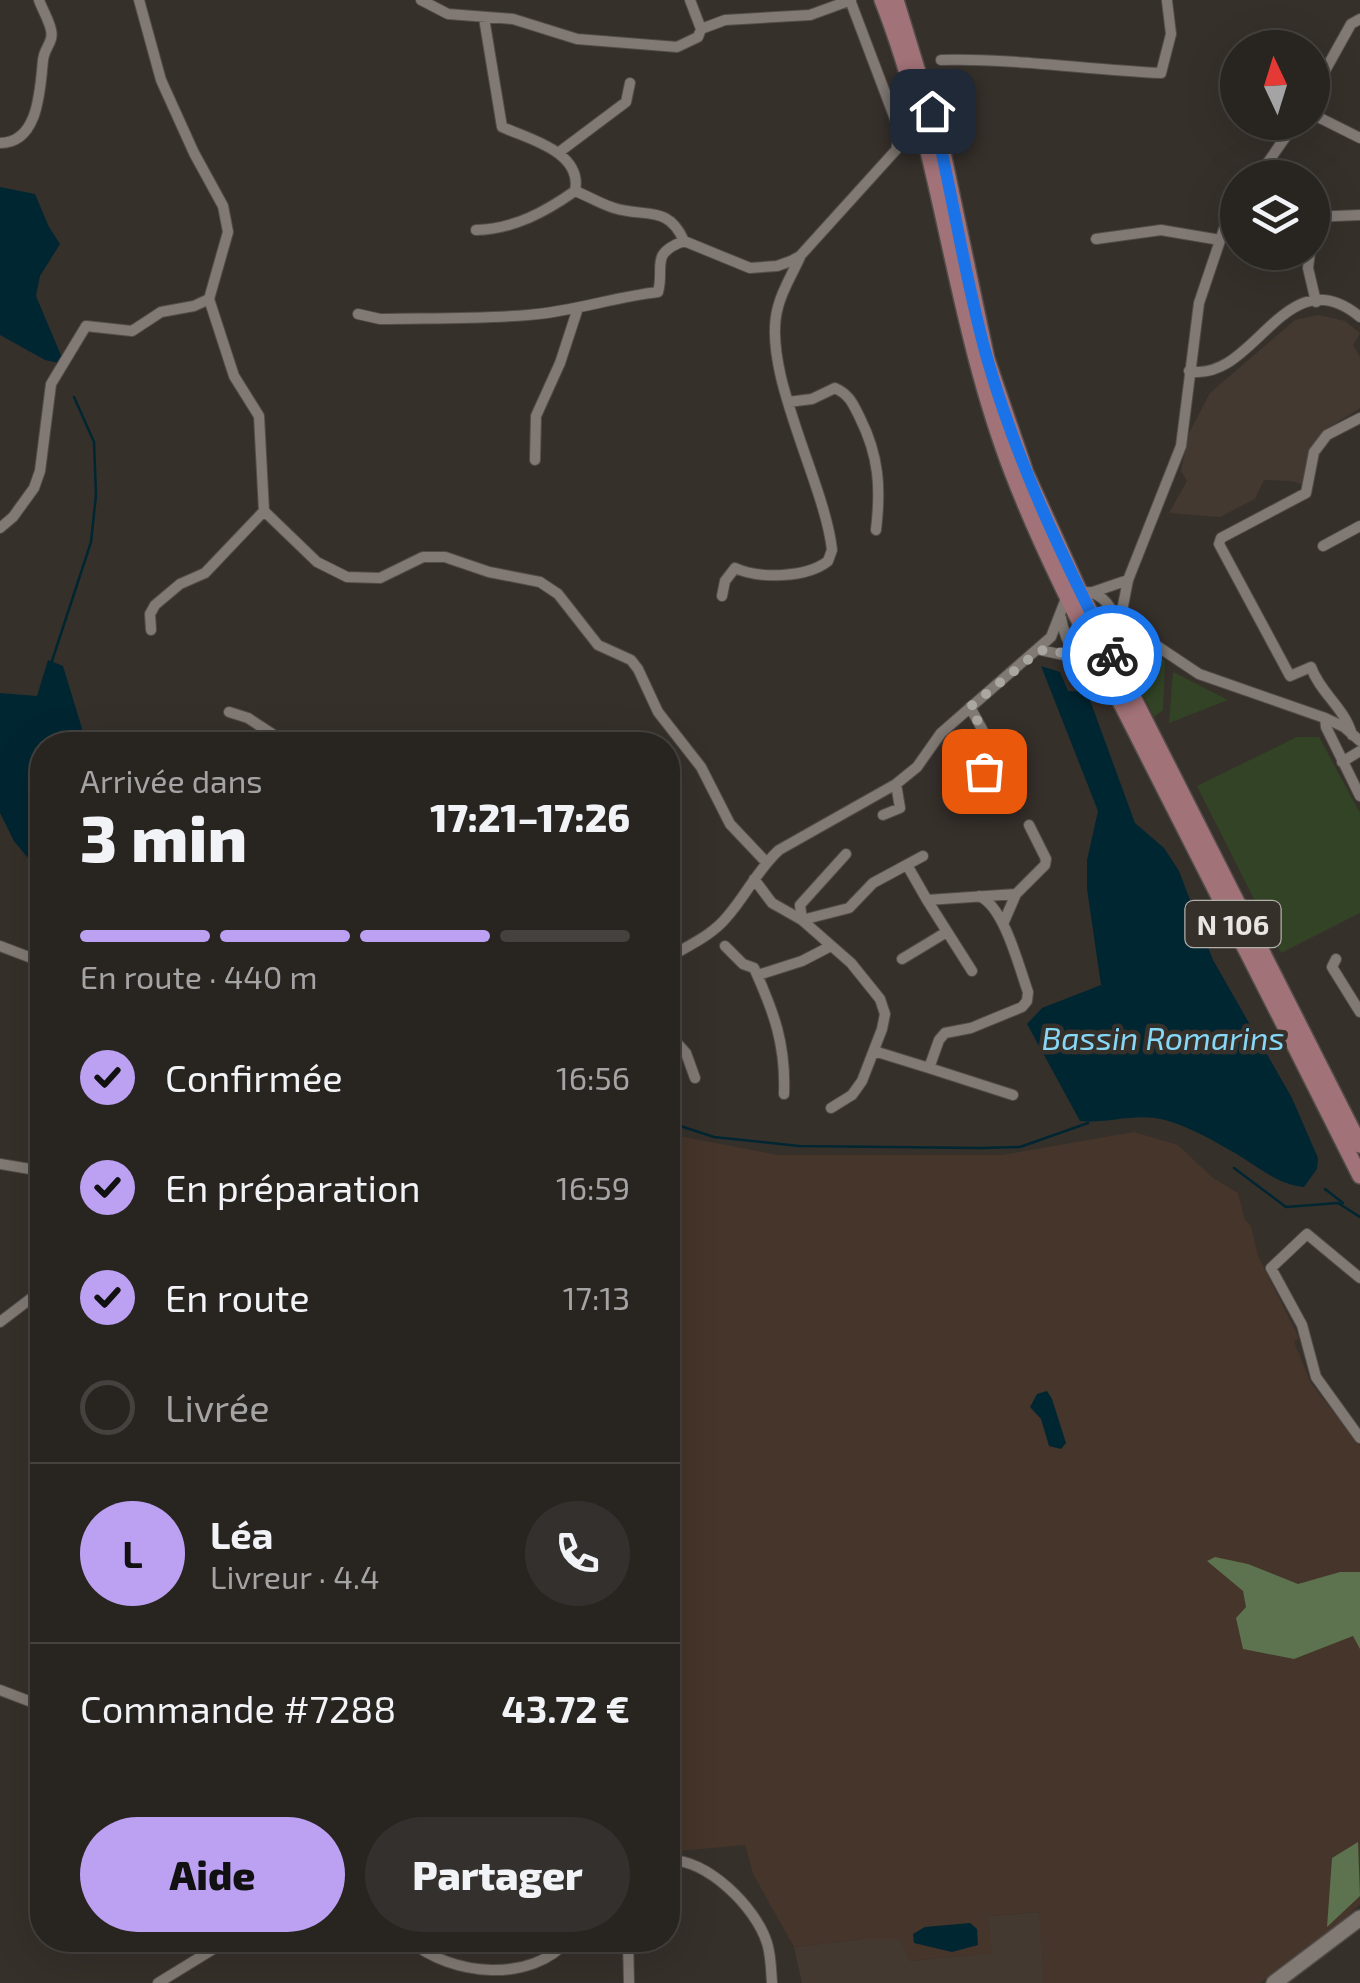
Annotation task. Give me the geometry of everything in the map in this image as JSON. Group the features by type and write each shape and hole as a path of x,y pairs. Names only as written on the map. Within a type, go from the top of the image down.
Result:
{"main road":[{"name":"N 106","path":"882,0 927,144 959,301 985,395 1013,475 1080,593"},
{"name":"N 106","path":"896,0 944,158 971,295 997,391 1026,473 1360,1176"},
{"name":"N 106","path":"1115,666 1360,1145"},
{"path":"1274,1983 1360,1918"},
{"path":"1288,1983 1360,1928"}],"street":[{"path":"0,143 12,143 26,134 42,88 43,53 51,44 52,32 39,0"},
{"path":"139,0 161,80 223,206 228,232 208,299 234,376 259,416 264,510 317,562 347,577 380,578 423,557 446,557 489,572 540,582 558,594 598,645 631,660 658,712 673,732"},
{"path":"421,0 448,14 513,20 577,39 677,47 698,37 701,29 690,0"},
{"path":"701,29 725,20 810,15 851,0 900,132 896,150 800,256 777,308 777,345 788,402 831,540 828,561 814,570 789,572 757,574 735,568 725,581 722,596"},
{"path":"942,60 978,59 1161,73 1171,34 1166,0"},
{"path":"476,230 497,230 544,213 575,191 577,182 573,165 558,153 502,126 484,18"},
{"path":"1330,61 1350,24 1360,18"},
{"path":"558,153 626,102 630,83"},
{"path":"1330,123 1360,138"},
{"path":"575,191 615,209 668,218 678,225 684,241"},
{"path":"1330,216 1360,214"},
{"path":"1096,239 1161,230 1220,240 1199,303 1178,456 1128,580 1115,666"},
{"path":"358,314 380,320 530,315 658,292 661,287 657,266 662,255 670,246 684,241 750,268 777,266 800,256"},
{"path":"1308,270 1316,302"},
{"path":"0,528 13,518 34,488 40,470 51,384 86,326 132,331 161,312 194,306 208,299"},
{"path":"1189,371 1206,372 1225,365 1282,313 1298,304 1339,305 1360,318"},
{"path":"535,460 536,416 560,363 578,308"},
{"path":"788,402 812,399 835,388 848,394 873,444 879,478 876,530"},
{"path":"1356,738 1348,720 1316,682 1311,668 1290,676 1220,544 1222,538 1306,493 1314,452 1327,435 1360,418"},
{"path":"151,630 150,614 155,605 180,584 205,572 264,510"},
{"path":"1323,546 1360,526"},
{"path":"680,951 726,918 766,862 794,839 896,784 917,767 941,732 1040,650 1080,593 1128,580"},
{"path":"1080,593 1154,648 1199,674 1325,718 1356,738"},
{"path":"1061,617 1067,642 1078,658"},
{"path":"1040,650 1115,666 1140,650 1154,648"},
{"path":"970,707 989,742 984,771 990,778"},
{"path":"230,712 269,732"},
{"path":"1325,718 1360,796"},
{"path":"680,741 700,767 730,824 766,862"},
{"path":"1342,762 1360,751"},
{"path":"883,815 900,808 896,784"},
{"path":"1003,924 1016,894 1045,865 1046,859 1029,825"},
{"path":"802,920 800,905 846,854"},
{"path":"802,920 850,908 873,884 923,856"},
{"path":"907,864 945,933 972,971"},
{"path":"754,880 772,903 802,920 850,964 880,999 885,1014 862,1080 852,1095 831,1108"},
{"path":"927,900 1016,894"},
{"path":"928,1068 938,1040 945,1033 971,1028 1022,1007 1027,1001 1028,992 1003,924 992,904 979,896"},
{"path":"902,959 945,933"},
{"path":"0,946 30,957"},
{"path":"725,946 758,975 783,1042 784,1094"},
{"path":"758,975 802,961 829,947"},
{"path":"1336,959 1332,967 1360,1012"},
{"path":"680,1046 695,1078"},
{"path":"874,1051 1012,1095"},
{"path":"0,1164 30,1169"},
{"path":"1360,1278 1307,1234 1271,1268 1302,1325 1316,1377 1360,1438"},
{"path":"0,1322 30,1299"},
{"path":"0,1690 30,1699"},
{"path":"680,1862 713,1874 756,1920 768,1944 772,1983"},
{"path":"158,1983 208,1952"},
{"path":"429,1952 460,1971 489,1975 542,1966 560,1952"},
{"path":"628,1952 629,1983"}],"shaded area":[{"path":"1318,315 1345,321 1360,333 1353,345 1360,357 1360,408 1322,432 1310,451 1304,485 1264,480 1255,499 1220,517 1169,513 1187,481 1181,471 1189,433 1210,393 1295,320"},
{"path":"1134,1132 1178,1145 1213,1178 1238,1193 1258,1256 1299,1338 1294,1342 1311,1383 1360,1446 1360,1904 1332,1931 1260,1983 1044,1983 1039,1912 988,1916 992,1953 910,1961 900,1939 794,1947 753,1874 745,1845 680,1851 680,1136 778,1155 1002,1155"},
{"path":"1040,1912 1044,1983 802,1983 794,1947 901,1939 910,1961 991,1953 988,1916"}],"green space":[{"path":"1145,654 1165,661 1163,710 1154,717 1129,667 1135,657"},
{"path":"1173,672 1228,700 1169,723"},
{"path":"1297,737 1319,737 1360,813 1360,913 1281,953 1197,786"},
{"path":"1215,1557 1248,1564 1298,1584 1340,1572 1360,1572 1360,1649 1353,1636 1294,1659 1243,1649 1236,1618 1246,1607 1243,1591 1207,1561"},
{"path":"1358,1842 1360,1896 1327,1927 1332,1858"}],"water":[{"path":"0,187 35,194 60,244 40,276 36,296 63,360 59,363 45,360 0,335"},
{"path":"48,660 63,666 83,732 30,732 30,861 14,841 0,813 0,693 37,696"},
{"name":"Bassin Romarins","path":"1041,666 1060,672 1068,691 1087,692 1135,823 1164,848 1179,871 1213,960 1292,1098 1318,1158 1317,1169 1304,1187 1277,1179 1210,1139 1165,1120 1143,1117 1080,1121 1027,1024 1042,1008 1101,985 1087,889 1087,860 1098,811"},
{"path":"1047,1391 1066,1443 1061,1449 1049,1446 1041,1419 1030,1407 1037,1394"},
{"path":"970,1923 977,1929 978,1945 952,1952 914,1943 913,1934 925,1927"}],"waterway":[{"path":"51,664 91,542 96,495 94,442 74,397"},
{"path":"680,1126 714,1137 799,1146 980,1148 1020,1147 1088,1123"},
{"path":"1234,1168 1286,1207 1338,1203 1360,1217"},
{"path":"1325,1189 1343,1203"}],"way so far":[{"path":"984,771 989,742 970,707 1040,650 1078,658 1106,672 1118,666 1112,655"}],"route":[{"path":"932,111 979,330 997,391 1047,524 1112,655"}]}
